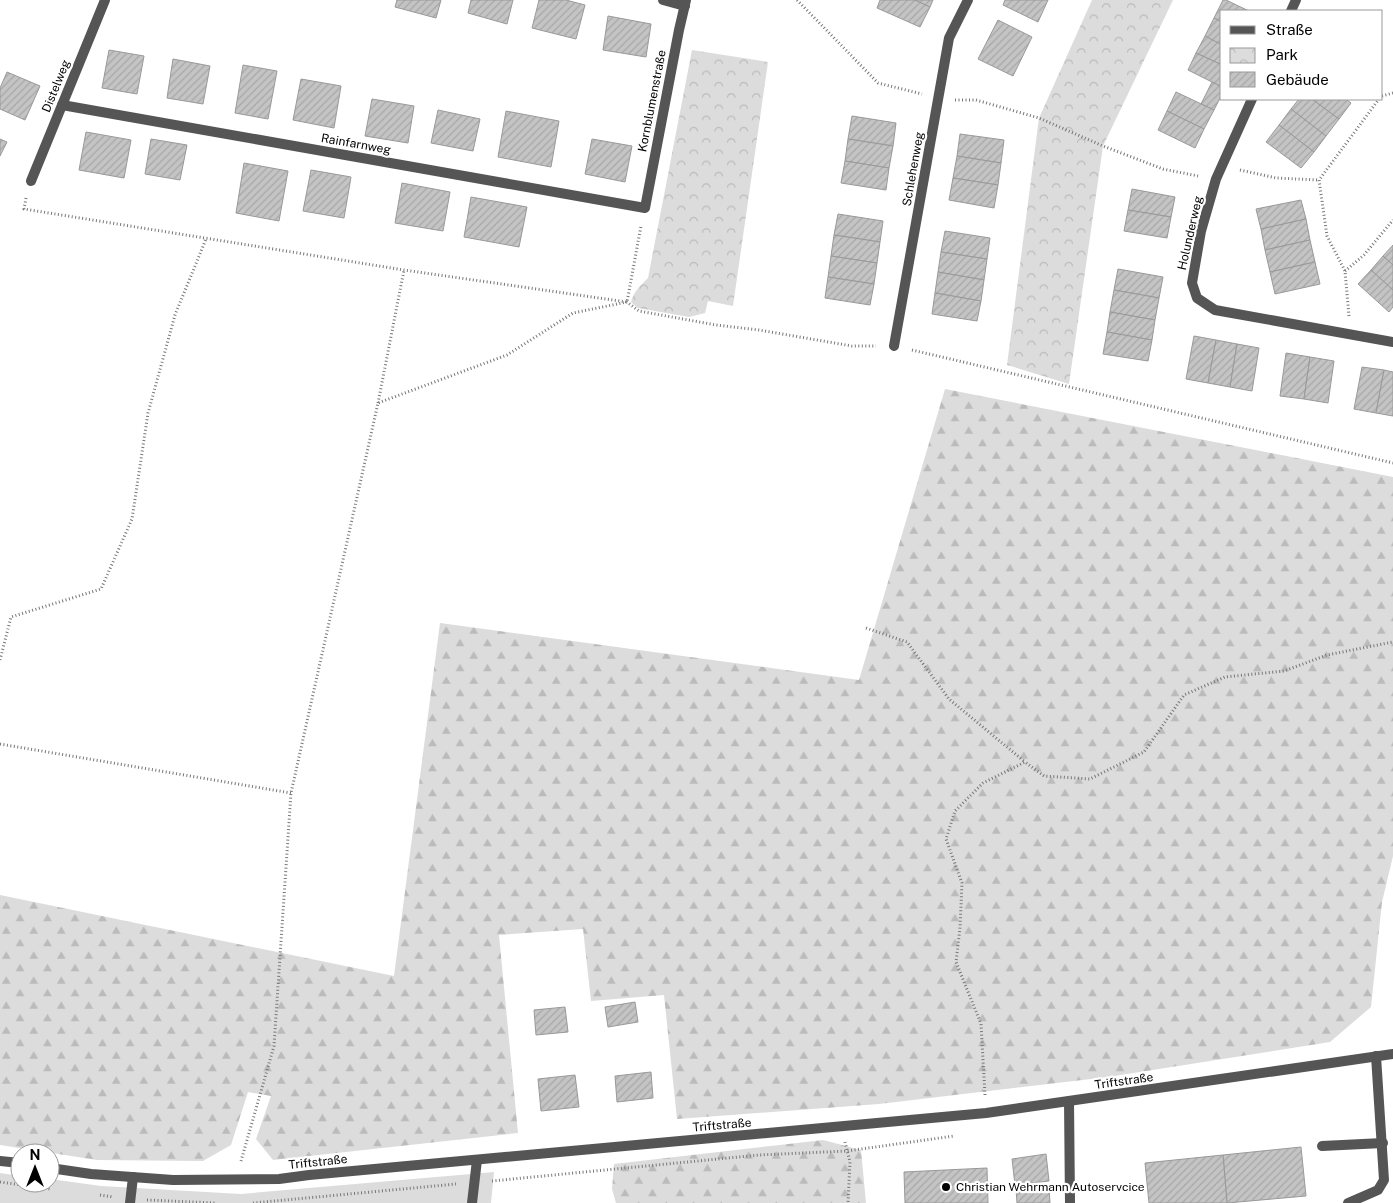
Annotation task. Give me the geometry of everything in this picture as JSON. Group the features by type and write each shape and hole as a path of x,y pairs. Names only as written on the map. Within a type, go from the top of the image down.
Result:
{"street":[{"name":"Distelweg","path":"31,181 106,0"},
{"path":"663,0 686,3"},
{"name":"Schlehenweg","path":"894,346 949,38 968,0"},
{"name":"Kornblumenstraße","path":"645,208 679,30 686,3"},
{"name":"Holunderweg","path":"1252,100 1216,179 1201,231 1192,283 1198,298 1215,310 1393,342"},
{"name":"Rainfarnweg","path":"62,104 645,208"},
{"name":"Triftstraße","path":"60,1169 92,1174 173,1180 279,1179 986,1113 1393,1054"},
{"path":"1348,1203 1378,1190 1384,1180 1376,1056"},
{"path":"1069,1101 1070,1203"},
{"path":"1322,1146 1383,1143"},
{"path":"472,1203 477,1160"},
{"path":"130,1203 133,1177"}],"path":[{"path":"797,0 878,83 938,99 976,100 1038,118 1163,169 1216,179"},
{"path":"1350,334 1345,271 1328,236 1319,180 1378,100"},
{"path":"1222,166 1276,178 1319,180"},
{"path":"31,181 24,209 404,270 627,302 639,311 716,325 759,330 852,346 894,346 1393,462"},
{"path":"627,302 645,208"},
{"path":"1345,271 1364,255 1393,220"},
{"path":"0,660 11,617 101,589 132,519 148,413 175,315 207,238"},
{"path":"236,1180 274,1046 291,793 378,403 404,270"},
{"path":"378,403 507,355 573,313 627,302"},
{"path":"866,628 907,642 949,699 1044,776 1090,779 1144,752 1184,695 1225,677 1284,671 1327,655 1393,642"},
{"path":"0,744 291,793"},
{"path":"986,1113 981,1024 956,962 962,883 946,839 955,811 983,783 1025,762"},
{"path":"841,1127 850,1162 848,1203"}],"green space":[{"path":"1092,0 1173,0 1103,146 1069,384 1007,365 1039,118"},
{"path":"692,50 768,62 733,306 708,301 705,313 689,317 638,308 631,302 636,291 648,278"},
{"path":"945,389 1393,477 1393,856 1382,902 1371,1007 1330,1042 1108,1077 879,1104 677,1119 664,995 591,1001 583,929 499,935 518,1133 273,1160 256,1139 271,1096 248,1092 231,1145 203,1161 97,1160 60,1154 60,1143 10,1143 10,1147 0,1145 0,895 394,976 440,623 859,680"},
{"path":"823,1140 861,1150 866,1203 616,1203 612,1189 614,1164"},
{"path":"494,1172 491,1203 0,1203 0,1173 10,1174 10,1193 60,1193 60,1180 101,1186 241,1194"}],"building":[{"path":"397,0 441,0 436,18 395,7"},
{"path":"471,0 513,0 507,24 468,13"},
{"path":"539,0 566,0 585,5 576,39 532,28"},
{"path":"880,0 915,0 930,7 920,27 877,8"},
{"path":"915,0 933,0 930,7"},
{"path":"1005,0 1048,0 1038,22 1003,5"},
{"path":"1223,0 1247,10 1220,10 1220,21 1214,18"},
{"path":"608,16 651,24 646,57 603,50"},
{"path":"1214,18 1220,21 1220,44 1205,36"},
{"path":"998,20 1032,37 1013,76 978,59"},
{"path":"1205,36 1220,44 1220,64 1196,53"},
{"path":"109,50 144,56 137,94 102,88"},
{"path":"1196,53 1220,64 1220,86 1188,70"},
{"path":"173,59 210,66 203,104 167,98"},
{"path":"243,65 277,71 268,119 235,113"},
{"path":"7,72 40,86 25,120 0,109 0,88"},
{"path":"301,79 341,86 334,128 293,120"},
{"path":"1212,82 1220,86 1220,98 1214,110 1201,104"},
{"path":"1176,92 1214,110 1204,129 1167,111"},
{"path":"372,99 414,106 408,143 365,136"},
{"path":"1298,100 1313,100 1339,119 1326,136 1291,109"},
{"path":"1313,100 1347,100 1351,103 1339,119"},
{"path":"1291,109 1326,136 1314,152 1279,125"},
{"path":"438,110 480,119 473,151 431,143"},
{"path":"506,111 559,121 551,167 498,157"},
{"path":"1167,111 1204,129 1195,148 1158,130"},
{"path":"852,116 896,123 893,146 848,139"},
{"path":"1279,125 1314,152 1301,168 1266,142"},
{"path":"86,132 131,140 124,178 79,170"},
{"path":"960,134 1004,140 1001,163 957,156"},
{"path":"0,139 7,142 0,156"},
{"path":"151,139 187,145 180,180 145,174"},
{"path":"592,139 632,146 625,182 585,174"},
{"path":"848,139 893,146 889,168 845,161"},
{"path":"957,156 1001,163 998,185 953,178"},
{"path":"845,161 889,168 886,190 841,183"},
{"path":"244,163 288,171 279,221 236,213"},
{"path":"311,170 351,177 344,218 303,211"},
{"path":"953,178 998,185 994,208 949,200"},
{"path":"402,183 450,192 443,231 395,223"},
{"path":"1132,189 1175,197 1171,217 1128,210"},
{"path":"471,197 527,207 519,247 464,237"},
{"path":"1301,200 1306,219 1261,229 1256,209"},
{"path":"1128,210 1171,217 1167,238 1124,231"},
{"path":"838,214 883,221 880,242 834,235"},
{"path":"1306,219 1310,240 1265,250 1261,229"},
{"path":"945,231 990,238 987,259 941,252"},
{"path":"834,235 880,242 877,263 831,256"},
{"path":"1310,240 1315,262 1270,272 1265,250"},
{"path":"1393,245 1393,265 1383,256"},
{"path":"941,252 987,259 984,280 938,272"},
{"path":"831,256 877,263 874,284 828,277"},
{"path":"1383,256 1393,265 1393,290 1371,270"},
{"path":"1315,262 1320,284 1275,294 1270,272"},
{"path":"1118,269 1163,277 1159,298 1114,290"},
{"path":"1371,270 1393,290 1393,307 1389,312 1358,284"},
{"path":"938,272 984,280 981,301 935,293"},
{"path":"828,277 874,284 870,305 825,298"},
{"path":"1114,290 1159,298 1155,320 1110,312"},
{"path":"935,293 981,301 977,321 932,314"},
{"path":"1110,312 1155,320 1152,340 1107,332"},
{"path":"1107,332 1152,340 1148,361 1103,354"},
{"path":"1194,336 1216,340 1208,383 1186,379"},
{"path":"1216,340 1237,344 1230,387 1208,383"},
{"path":"1237,344 1259,348 1252,391 1230,387"},
{"path":"1286,353 1310,357 1304,399 1280,396"},
{"path":"1310,357 1334,361 1328,403 1304,399"},
{"path":"1362,367 1384,370 1376,413 1354,409"},
{"path":"1384,370 1393,372 1393,416 1376,413"},
{"path":"635,1002 638,1022 608,1027 605,1007"},
{"path":"565,1007 568,1032 536,1035 534,1010"},
{"path":"651,1072 653,1098 617,1102 615,1076"},
{"path":"575,1075 579,1107 541,1111 538,1079"},
{"path":"1301,1147 1306,1196 1227,1203 1223,1155"},
{"path":"1046,1154 1049,1181 1015,1185 1012,1159"},
{"path":"1223,1155 1227,1203 1149,1203 1145,1163"},
{"name":"Christian Wehrmann Autoservcice","path":"987,1168 988,1203 905,1203 904,1172"},
{"path":"1049,1187 1050,1203 1017,1203 1016,1189"}],"place":[{"name":"Christian Wehrmann Autoservcice","path":"946,1187"}]}
